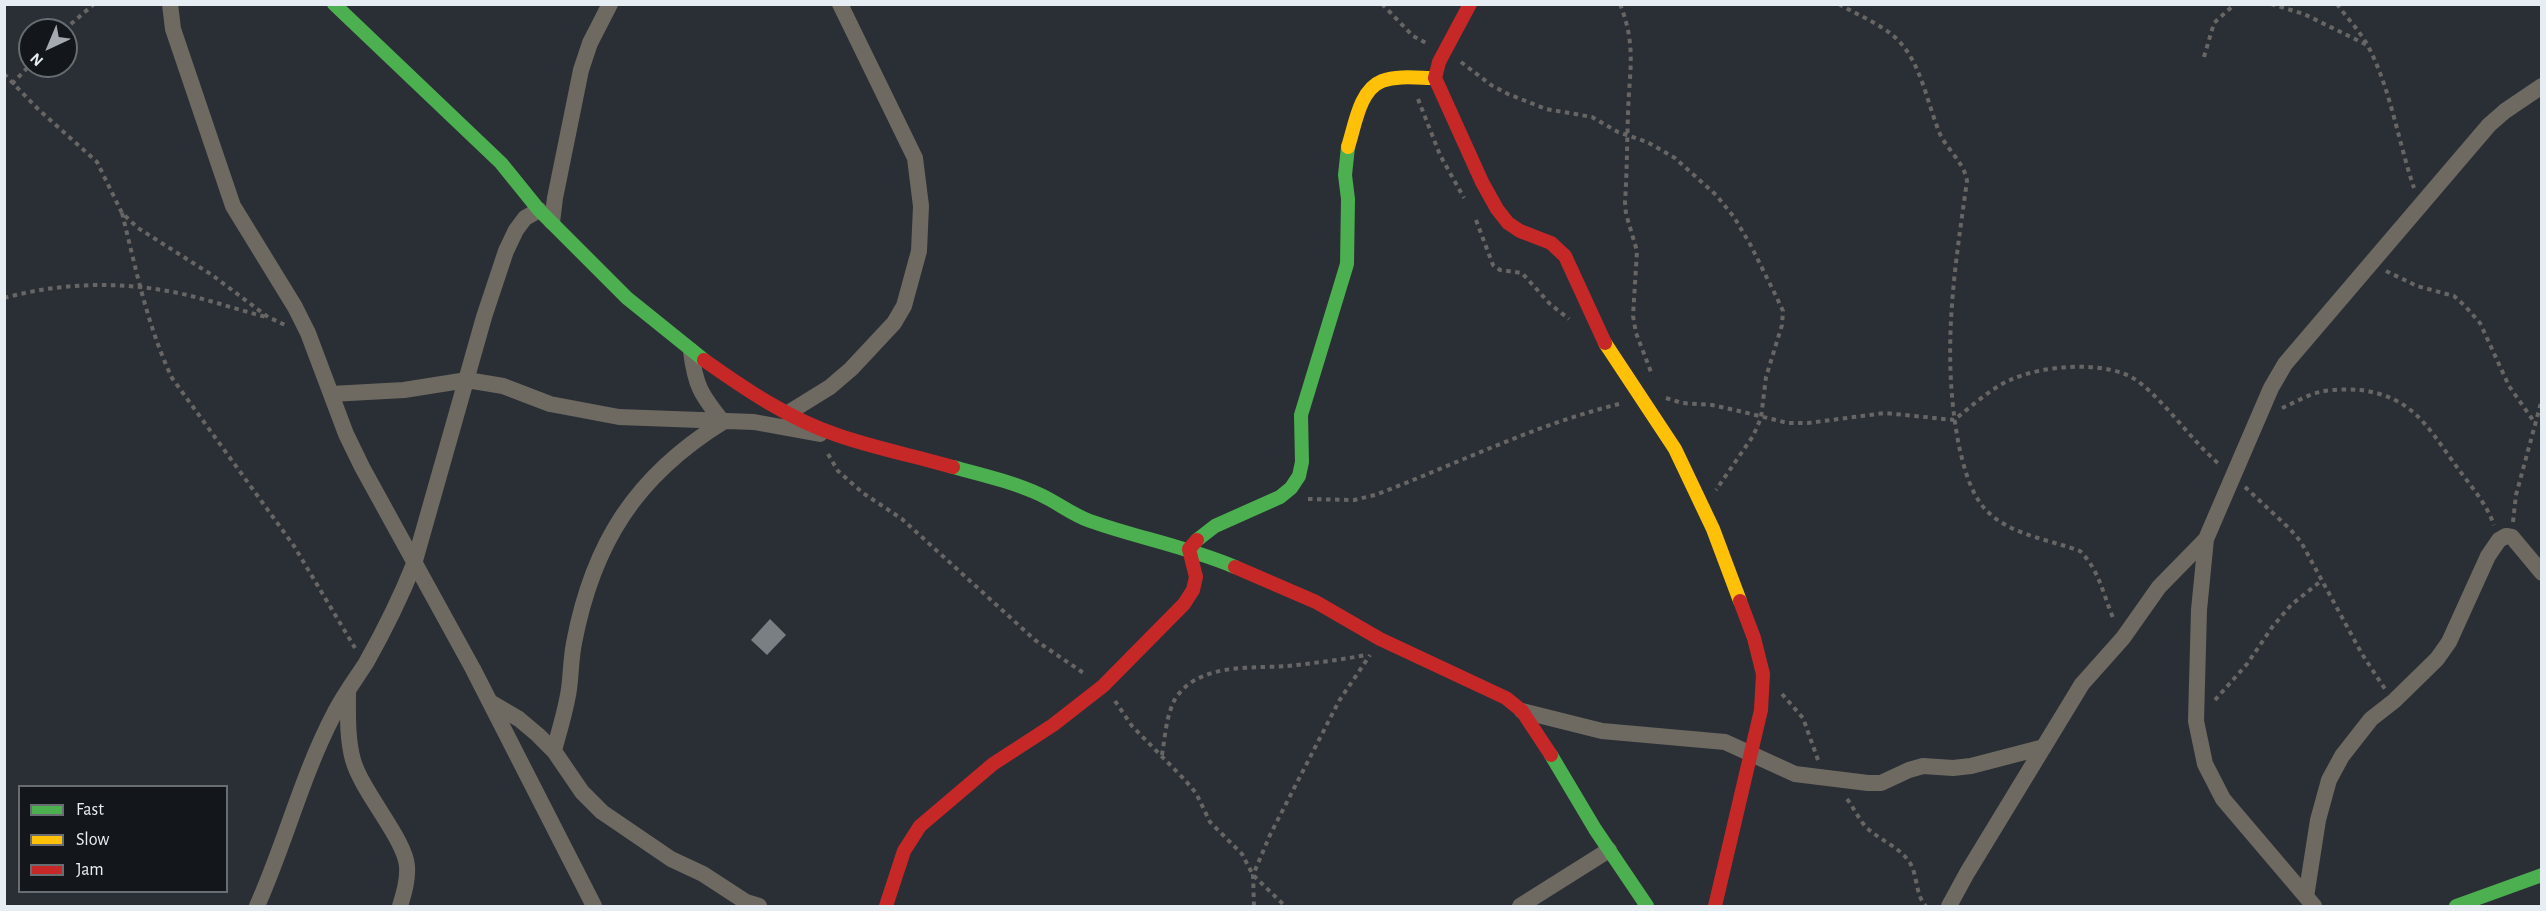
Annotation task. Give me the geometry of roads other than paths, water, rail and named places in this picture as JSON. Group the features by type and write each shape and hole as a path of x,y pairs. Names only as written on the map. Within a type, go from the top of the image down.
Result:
{"main road":[{"path":"334,4 501,163 539,210 627,298 691,351 741,386 788,413 836,435 999,479 1041,495 1082,518 1113,529 1189,549 1316,602 1380,639 1486,687 1522,711 1539,734 1609,850 1647,906"},
{"path":"1470,4 1439,62 1435,78 1497,209 1508,223 1520,231 1551,243 1565,256 1602,341 1676,449 1740,596 1763,674 1761,710 1715,906"},
{"path":"1189,549 1204,532 1219,522 1278,498 1292,486 1299,476 1302,464 1299,430 1301,415 1340,294 1347,264 1348,199 1344,175 1346,155 1363,99 1381,81 1398,78 1435,78"},
{"path":"886,906 904,851 920,826 993,764 1053,724 1103,686 1184,604 1192,594 1198,578 1189,549"},
{"path":"2456,906 2541,875"}],"street":[{"path":"170,4 177,40 233,206 296,307 354,450 490,702 594,906"},
{"path":"552,222 581,70 590,43 610,4"},
{"path":"788,413 830,387 851,369 894,323 904,306 919,251 921,206 915,158 840,4"},
{"path":"2310,902 2223,799 2205,764 2196,720 2199,621 2206,539 2271,388 2285,364 2489,125 2541,86"},
{"path":"256,906 276,862 315,755 334,713 388,623 414,564 506,251 520,224 539,210"},
{"path":"691,351 694,376 699,390 723,422"},
{"path":"331,394 404,390 467,380 503,386 550,404 619,417 754,422 818,434 836,435"},
{"path":"554,751 568,692 578,628 602,548 617,522 668,462 690,442 723,422"},
{"path":"2310,902 2318,820 2329,780 2356,736 2437,658 2449,642 2488,556 2505,538 2541,573"},
{"path":"1949,906 2082,684 2123,638 2159,587 2206,539"},
{"path":"348,692 349,737 353,761 407,864 406,883 400,906"},
{"path":"490,702 525,724 554,751 582,792 602,812 671,859 703,874 746,902 759,906"},
{"path":"1522,711 1602,731 1725,742 1795,774 1881,783 1923,766 1953,768 1971,766 2044,747"},
{"path":"1520,906 1609,850"}]}
